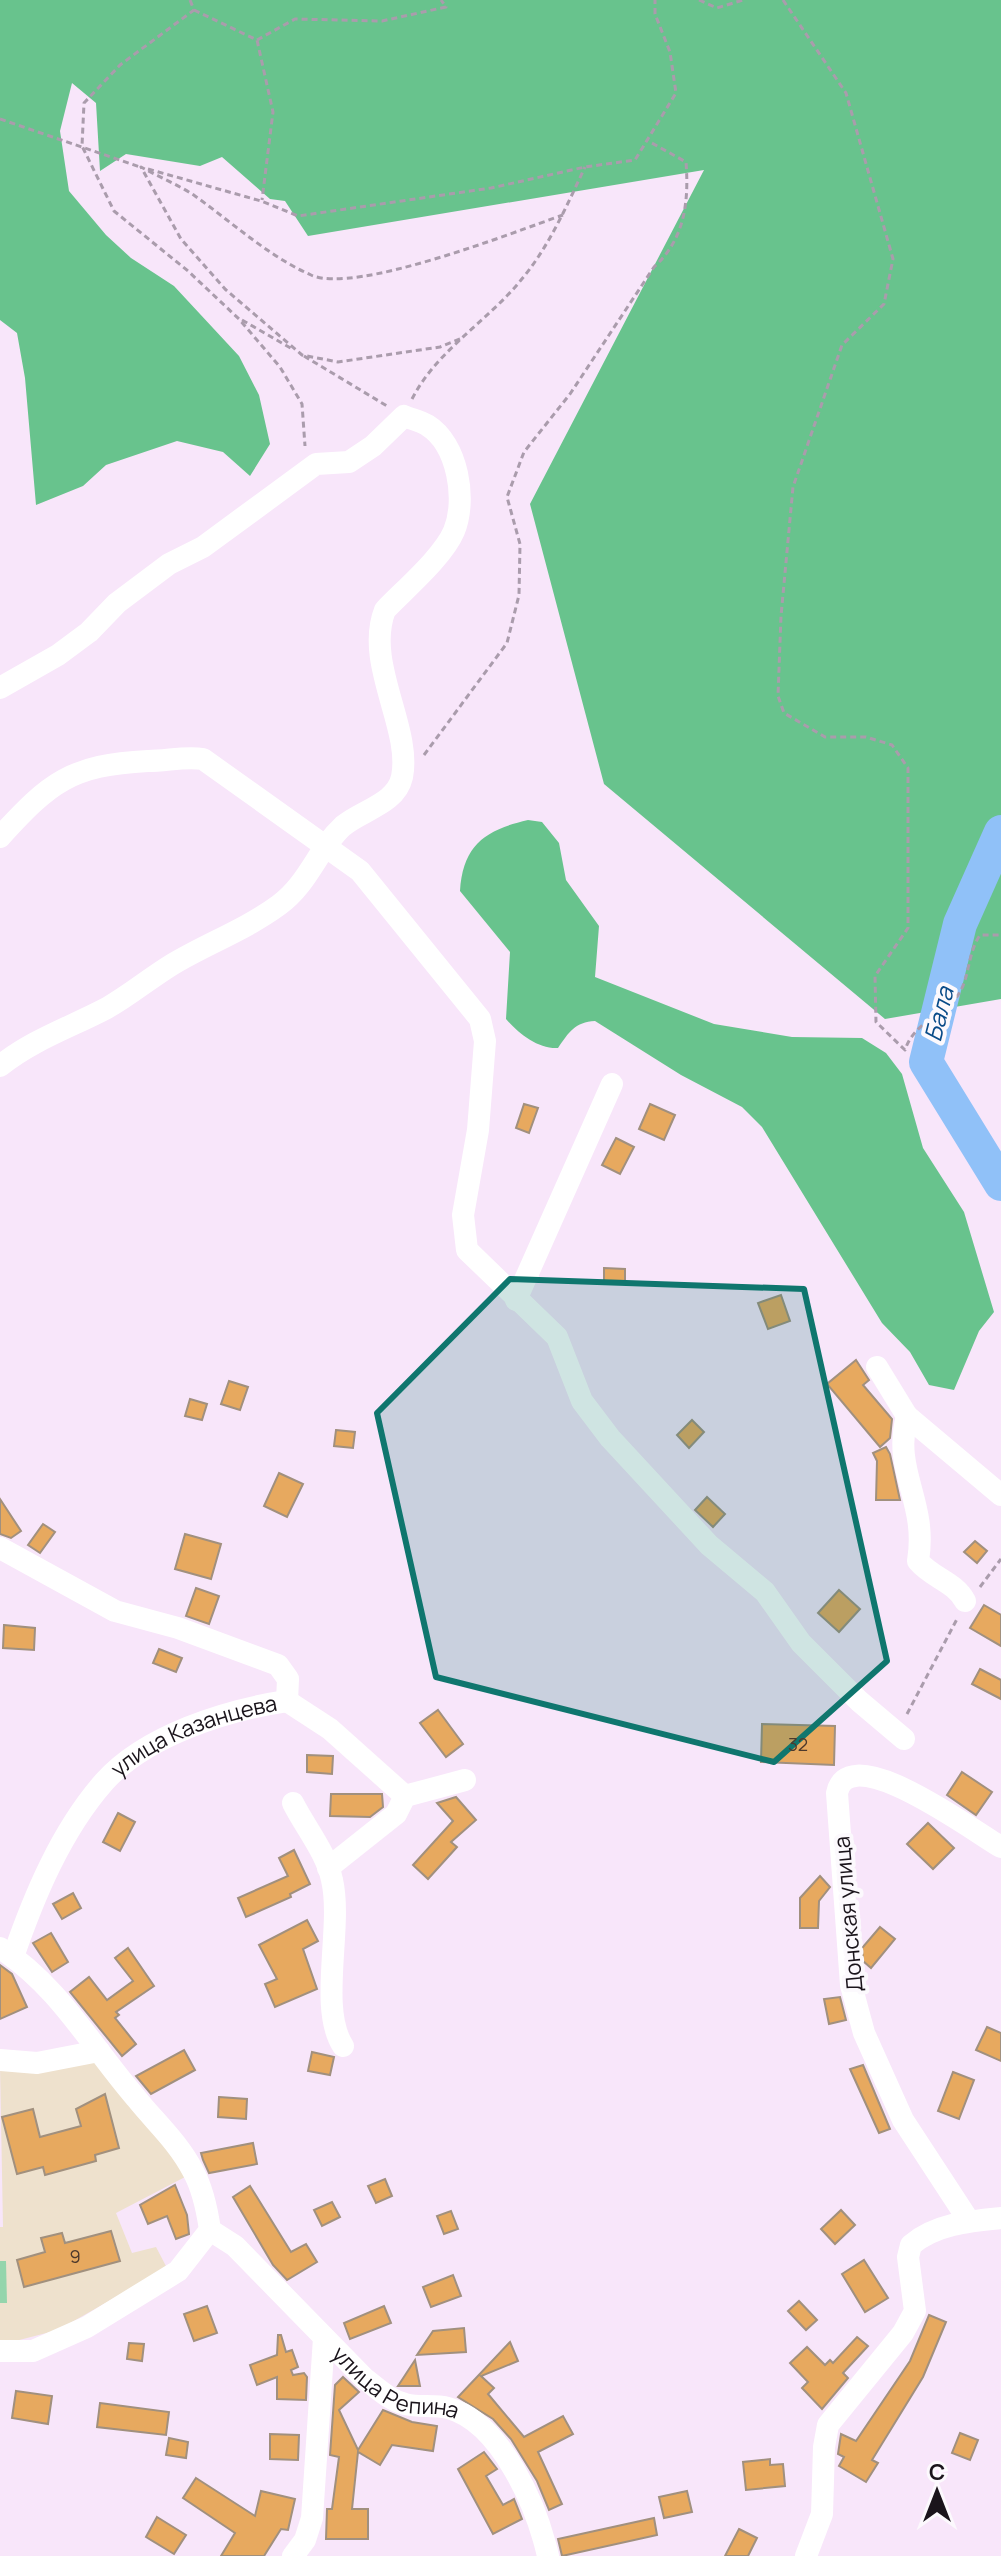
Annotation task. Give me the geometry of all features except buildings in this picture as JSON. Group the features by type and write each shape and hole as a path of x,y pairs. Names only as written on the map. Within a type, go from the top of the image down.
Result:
{"street":[{"path":"0,688 58,655 89,632 117,603 169,564 203,547 316,464 349,462 373,446 404,416 429,426 447,447 457,474 461,507 453,533 385,610 379,625 381,657 400,749 402,778 381,806 347,823 326,843 309,877 272,910 219,943 173,964 107,1008 50,1034 0,1066"},
{"path":"0,837 41,792 66,777 121,762 191,757 203,759 288,823 326,843 360,871 480,1019 484,1056 478,1130 463,1215 467,1250 557,1337 582,1401 610,1438 709,1545 765,1592 801,1643 859,1701 904,1739"},
{"path":"516,1300 612,1084"},
{"path":"877,1367 907,1416 1001,1495"},
{"path":"907,1416 901,1439 902,1459 922,1530 918,1561 925,1570 958,1589 965,1601"},
{"name":"улица Казанцева","path":"0,1548 44,1575 115,1611 178,1628 278,1665 288,1679 287,1701 255,1705 189,1729 134,1757 105,1781 71,1827 25,1924 7,1952 61,2000 136,2099 170,2134 193,2171 206,2203 210,2230"},
{"path":"287,1701 330,1729 405,1796"},
{"name":"Донская улица","path":"969,2221 903,2120 864,2033 851,1985 837,1793 839,1782 848,1775 859,1775 926,1798 1001,1847"},
{"path":"328,1868 396,1814 405,1796 465,1780"},
{"path":"293,1803 328,1868 336,1937 334,2024 343,2046"},
{"path":"0,2060 37,2063 99,2051"},
{"path":"806,2556 822,2514 824,2447 828,2425 903,2333 915,2311 908,2257 911,2245 930,2233 969,2221 1001,2218"},
{"path":"0,2351 33,2351 87,2327 178,2271 210,2230"},
{"name":"улица Репина","path":"210,2230 235,2246 324,2338 386,2396 407,2405 450,2408 481,2425 497,2441 516,2477 543,2535 548,2556"},
{"path":"293,2556 305,2540 312,2518 324,2338"}],"path":[{"path":"190,0 194,10 257,40"},
{"path":"257,40 295,19 382,21 446,7 441,0"},
{"path":"0,119 141,167 261,201 298,216 351,211 491,188 585,167 635,160 649,142 676,93 670,52 655,14 655,0"},
{"path":"699,0 717,8 743,0"},
{"path":"783,0 846,93 893,259 884,304 842,345 793,487 781,616 778,696 784,713 825,737 866,737 892,745 908,768 908,928 875,976 873,1013 876,1022 905,1050 909,1037 961,991 971,948 980,935 1001,935"},
{"path":"194,10 120,65 84,103 82,146 114,211 188,271 239,319 292,382 302,404 306,428 300,478"},
{"path":"257,40 273,112 261,201"},
{"path":"402,778 436,744 507,643 519,595 520,544 507,497 524,452 570,394 654,267 671,252 689,201 686,162 649,142"},
{"path":"141,167 192,194 283,260 314,277 341,281 381,273 563,215"},
{"path":"141,167 181,239 225,289 302,355 338,362 440,347 460,339"},
{"path":"239,319 404,416 415,394 460,339 522,280 563,215 585,167"},
{"path":"904,1739 907,1712 965,1601 1001,1559"}],"highlighted area":[{"path":"510,1279 804,1289 887,1661 774,1762 436,1677 377,1413"}],"shaded area":[{"path":"98,2057 175,2152 185,2177 116,2213 132,2253 156,2247 167,2268 58,2330 0,2345 0,2227 3,2227 0,2066"}],"green space":[{"path":"0,0 1001,0 1001,999 885,1019 604,784 530,504 704,170 308,236 285,201 270,199 222,157 200,166 126,154 100,171 96,103 72,83 60,131 69,191 106,235 131,258 174,286 239,356 259,395 270,444 250,476 223,452 177,441 106,465 83,486 36,505 25,378 17,333 0,320"},
{"path":"528,820 542,822 559,843 566,880 599,926 595,977 714,1024 792,1037 862,1038 886,1053 902,1074 923,1148 964,1212 994,1312 979,1331 954,1390 929,1385 910,1352 882,1323 762,1127 742,1107 681,1075 595,1021 582,1023 558,1048 551,1048 529,1040 506,1019 510,952 460,891 466,862 479,842 500,829"},
{"path":"0,2261 6,2261 7,2303 0,2303"}],"waterway":[{"name":"Бала","path":"1001,832 960,924 926,1062 1001,1184"}]}
